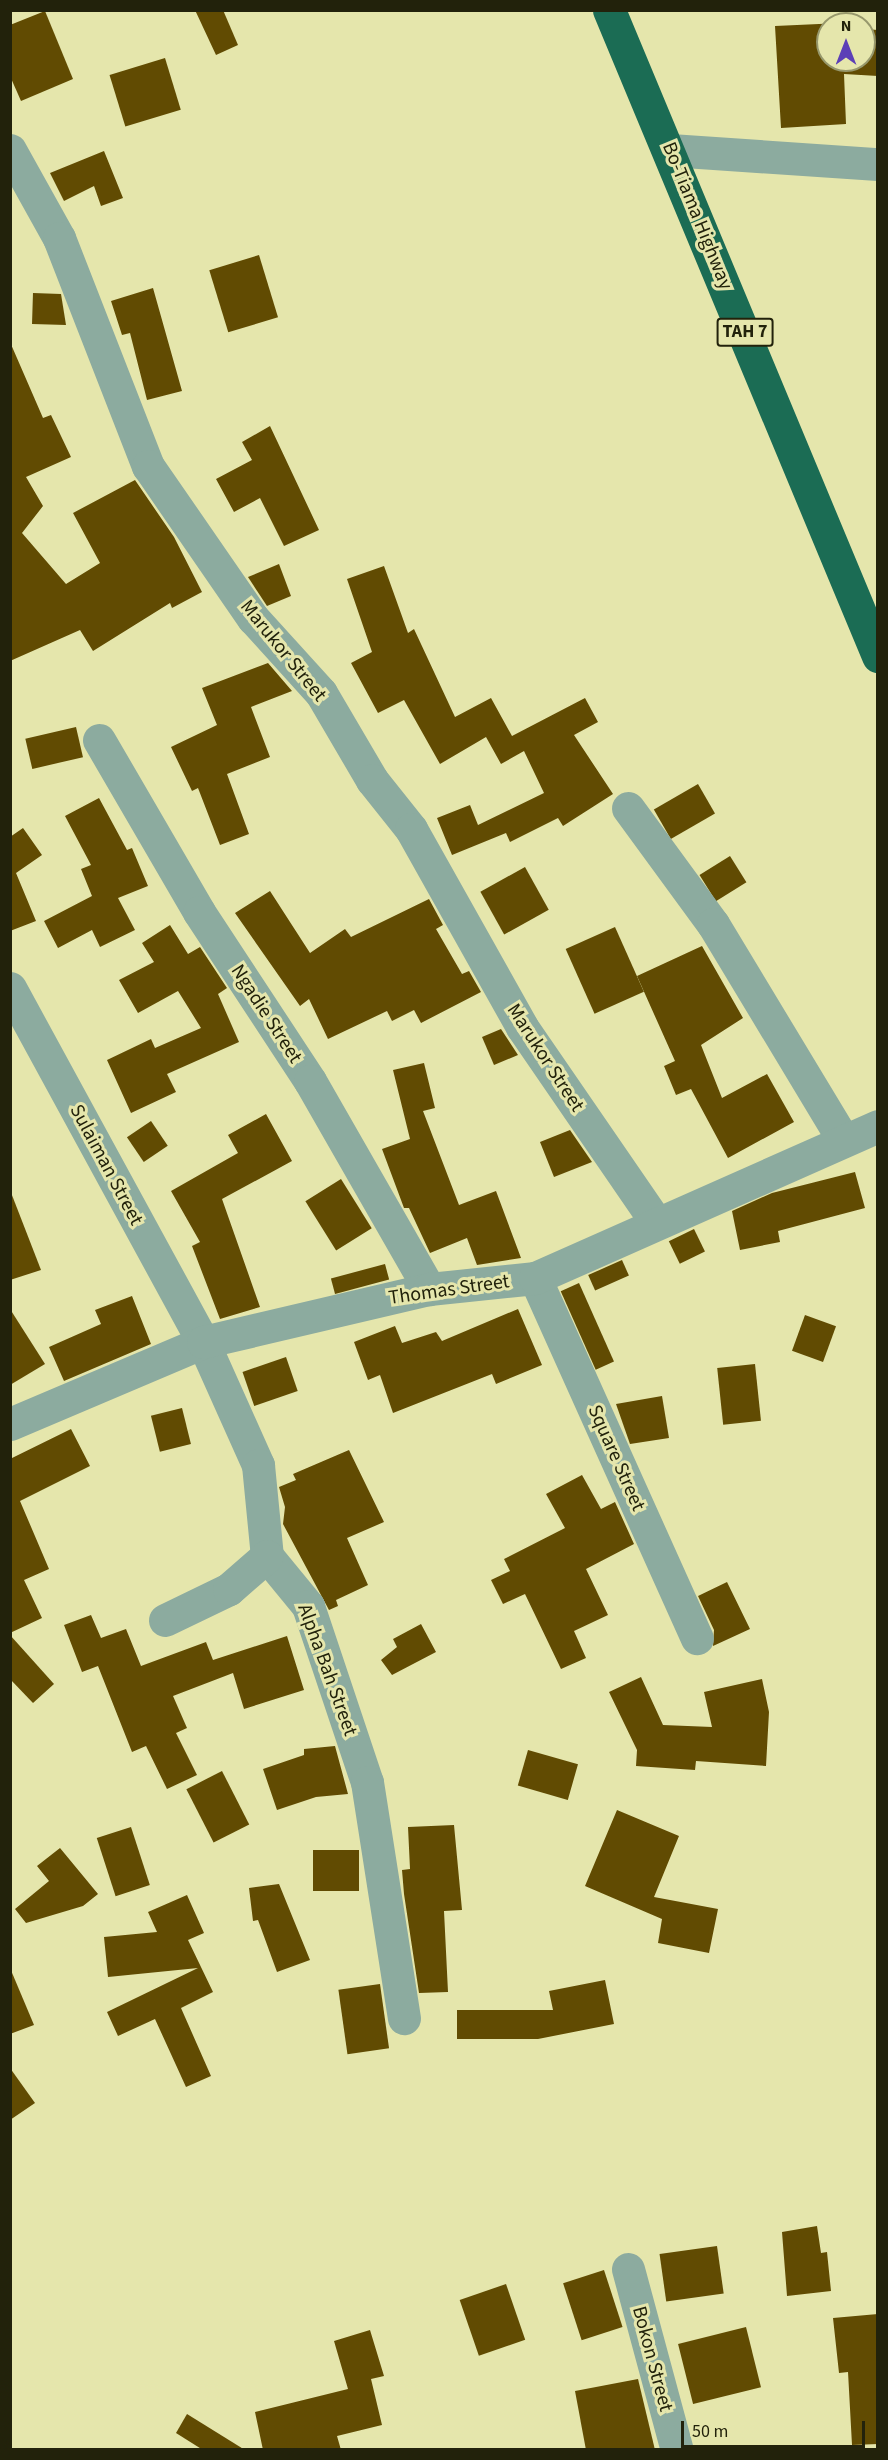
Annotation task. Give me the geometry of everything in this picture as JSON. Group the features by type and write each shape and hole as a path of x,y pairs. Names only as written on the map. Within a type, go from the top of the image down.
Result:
{"highway":[{"name":"Bo-Tiama Highway","path":"609,10 670,150 878,656"}],"street":[{"name":"Marukor Street","path":"10,150 59,238 148,466 253,618 321,693 372,780 411,830 522,1027 656,1222"},
{"path":"670,150 878,164"},
{"name":"Ngadie Street","path":"99,740 199,912 310,1081 429,1289"},
{"path":"627,808 713,924 844,1141"},
{"name":"Sulaiman Street","path":"10,988 203,1342"},
{"name":"Thomas Street","path":"10,1424 203,1342 429,1289 535,1278 656,1222 878,1126"},
{"name":"Square Street","path":"535,1278 697,1638"},
{"path":"165,1620 229,1589 267,1556 258,1465 203,1342"},
{"name":"Alpha Bah Street","path":"267,1556 308,1606 367,1782 404,2018"},
{"name":"Bokon Street","path":"627,2269 676,2450"}],"building":[{"path":"195,10 223,10 238,45 216,55"},
{"path":"45,11 73,79 21,101 10,76 10,25"},
{"path":"816,24 816,72 876,72 876,30 878,30 878,76 844,74 846,124 781,128 775,26"},
{"path":"165,58 181,110 125,127 110,75"},
{"path":"104,151 123,198 101,206 94,186 64,201 50,173"},
{"path":"259,255 278,317 228,332 209,270"},
{"path":"153,288 182,391 147,400 130,333 122,335 111,301"},
{"path":"33,293 61,294 66,325 32,324"},
{"path":"10,342 43,418 51,415 71,457 26,477 43,506 22,533 66,584 100,563 73,513 135,480 174,537 202,592 172,608 170,603 93,651 80,630 10,661"},
{"path":"270,426 319,530 284,546 260,498 234,512 216,479 252,460 242,442"},
{"path":"279,564 291,596 267,606 248,577"},
{"path":"384,566 408,633 414,629 455,717 491,698 512,736 585,698 598,722 574,735 613,794 563,826 558,818 510,842 506,833 452,855 437,818 470,805 478,825 544,793 524,751 501,764 486,737 440,764 404,700 378,713 351,663 372,652 347,579"},
{"path":"268,663 292,691 251,707 270,757 227,774 249,834 220,845 198,788 192,791 171,747 217,725 202,688"},
{"path":"76,727 83,757 32,769 25,739"},
{"path":"698,784 715,813 671,839 654,810"},
{"path":"99,798 127,850 132,848 148,886 118,898 135,930 100,947 92,930 58,948 44,921 92,896 81,869 91,865 65,816"},
{"path":"23,828 42,855 16,873 36,921 10,931 10,837"},
{"path":"730,856 746,882 716,901 699,875"},
{"path":"525,867 549,910 504,935 480,892"},
{"path":"270,891 310,953 345,929 351,937 429,899 443,925 436,929 462,974 469,971 481,992 421,1023 414,1010 392,1021 387,1011 328,1039 309,999 300,1006 235,913"},
{"path":"170,925 188,954 200,947 227,988 218,994 239,1042 167,1074 176,1092 131,1113 107,1060 151,1039 155,1048 201,1028 178,991 138,1013 119,980 154,962 142,943"},
{"path":"615,927 644,992 595,1014 566,949"},
{"path":"702,946 743,1018 701,1045 722,1098 767,1074 794,1122 728,1158 691,1089 676,1095 664,1066 675,1061 637,976"},
{"path":"501,1029 518,1055 494,1065 482,1037"},
{"path":"424,1063 435,1108 423,1111 459,1205 496,1191 521,1258 477,1265 467,1238 430,1253 409,1208 404,1208 382,1149 410,1139 393,1070"},
{"path":"266,1114 292,1161 222,1199 260,1307 220,1319 192,1246 200,1242 171,1191 238,1153 228,1135"},
{"path":"151,1121 168,1146 144,1162 127,1137"},
{"path":"570,1130 592,1162 554,1177 540,1142"},
{"path":"855,1172 865,1208 778,1231 780,1242 740,1250 732,1211 772,1193"},
{"path":"341,1179 372,1228 336,1250 305,1201"},
{"path":"10,1190 41,1270 10,1280"},
{"path":"694,1229 705,1251 680,1264 669,1241"},
{"path":"622,1260 629,1276 595,1291 588,1275"},
{"path":"385,1264 389,1279 335,1294 331,1278"},
{"path":"579,1283 614,1362 596,1370 561,1291"},
{"path":"132,1296 151,1344 64,1381 49,1347 101,1324 95,1310"},
{"path":"10,1309 45,1364 10,1385"},
{"path":"518,1309 542,1365 496,1384 492,1374 393,1413 380,1375 368,1380 354,1342 395,1326 402,1343 436,1332 442,1341"},
{"path":"805,1315 836,1326 823,1362 792,1351"},
{"path":"286,1357 298,1391 254,1406 243,1372"},
{"path":"755,1364 761,1421 723,1425 717,1368"},
{"path":"662,1396 669,1438 630,1444 616,1404"},
{"path":"182,1408 191,1444 160,1452 151,1416"},
{"path":"71,1429 90,1466 20,1501 49,1569 24,1580 42,1618 10,1633 10,1459"},
{"path":"349,1450 384,1522 347,1538 368,1585 336,1600 338,1606 329,1610 283,1524 285,1507 279,1487 296,1480 293,1474"},
{"path":"582,1475 601,1509 615,1502 634,1544 586,1569 608,1615 574,1631 586,1658 561,1669 525,1594 503,1604 491,1580 510,1571 504,1559 565,1528 546,1494"},
{"path":"727,1582 750,1629 713,1646 714,1630 698,1596"},
{"path":"91,1615 101,1638 126,1629 141,1666 206,1642 213,1660 287,1636 304,1690 244,1709 233,1673 173,1696 187,1728 176,1733 197,1775 167,1789 146,1746 132,1752 98,1666 82,1672 64,1625"},
{"path":"421,1624 436,1652 392,1675 381,1660 397,1647 393,1639"},
{"path":"10,1635 54,1684 33,1703 10,1679"},
{"path":"641,1677 663,1725 712,1727 704,1692 762,1679 769,1712 766,1766 696,1761 695,1770 636,1766 637,1750 609,1692"},
{"path":"335,1746 348,1794 316,1797 277,1810 263,1769 304,1755 304,1749"},
{"path":"528,1750 578,1764 568,1800 518,1786"},
{"path":"222,1771 249,1824 214,1843 186,1789"},
{"path":"617,1810 679,1836 654,1897 718,1909 709,1953 658,1943 662,1919 585,1886"},
{"path":"454,1825 462,1910 444,1911 448,1992 419,1993 402,1870 410,1869 408,1827"},
{"path":"131,1827 150,1885 116,1896 97,1838"},
{"path":"60,1848 98,1894 83,1906 26,1923 15,1909 49,1881 37,1866"},
{"path":"313,1850 359,1850 359,1891 313,1891"},
{"path":"279,1884 310,1960 277,1972 258,1920 253,1921 249,1888"},
{"path":"187,1895 204,1933 188,1940 213,1992 181,2008 211,2076 186,2087 155,2019 118,2036 107,2012 198,1968 108,1977 104,1937 157,1932 148,1912"},
{"path":"10,1968 34,2025 10,2034"},
{"path":"605,1980 614,2024 538,2039 457,2039 457,2010 553,2010 549,1991"},
{"path":"380,1984 389,2048 347,2054 338,1990"},
{"path":"10,2068 35,2103 10,2120"},
{"path":"817,2226 821,2253 827,2252 831,2291 787,2296 782,2232"},
{"path":"717,2246 724,2294 666,2302 660,2254"},
{"path":"604,2270 623,2327 582,2340 563,2283"},
{"path":"506,2284 525,2340 479,2356 460,2300"},
{"path":"878,2314 878,2444 852,2445 848,2372 839,2373 833,2318"},
{"path":"746,2327 761,2387 693,2404 678,2344"},
{"path":"370,2330 384,2376 371,2379 382,2425 337,2436 341,2450 263,2450 255,2412 348,2389 334,2341"},
{"path":"638,2379 655,2450 586,2450 575,2391"},
{"path":"187,2414 245,2450 203,2450 176,2433"}]}
